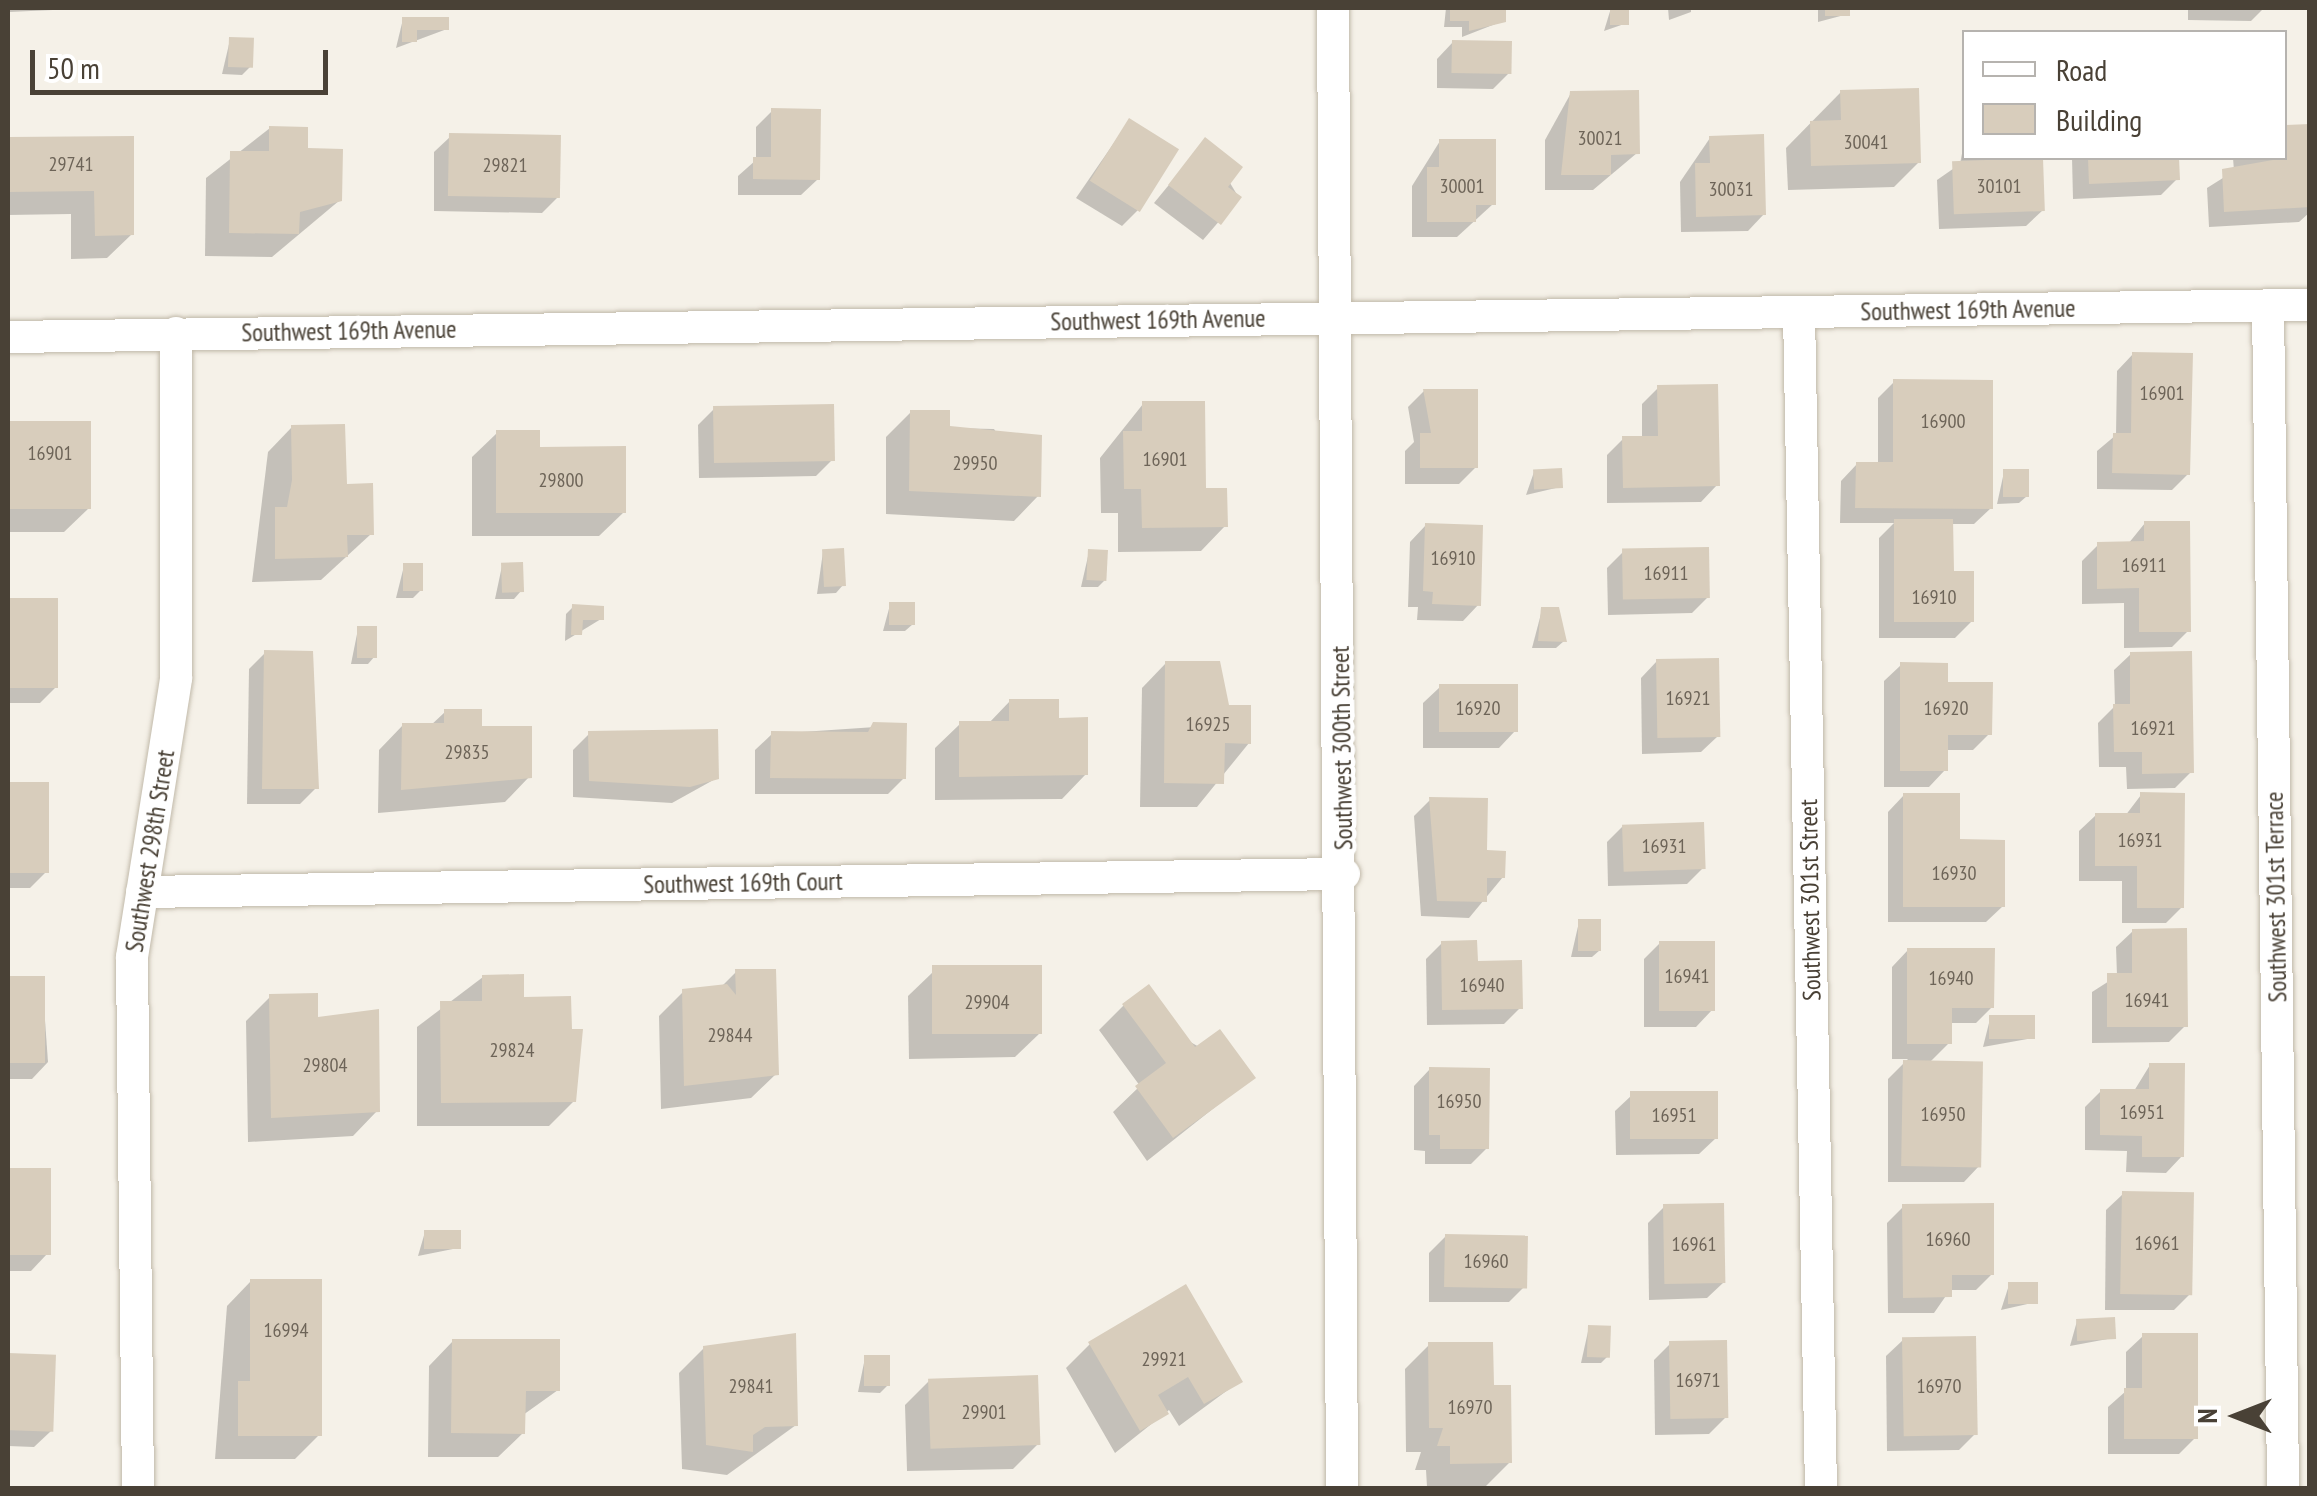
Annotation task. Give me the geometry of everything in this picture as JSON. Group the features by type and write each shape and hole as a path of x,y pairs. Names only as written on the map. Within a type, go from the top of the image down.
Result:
{"street":[{"name":"Southwest 300th Street","path":"1333,8 1344,874 1342,1488"},
{"name":"Southwest 169th Avenue","path":"8,337 2310,304"},
{"name":"Southwest 301st Terrace","path":"2268,305 2283,1488"},
{"name":"Southwest 301st Street","path":"1799,312 1821,1488"},
{"name":"Southwest 298th Street","path":"138,1488 132,957 176,678 176,333"},
{"name":"Southwest 169th Court","path":"142,892 1344,874"}],"building":[{"path":"1450,8 1506,8 1506,22 1469,31 1469,21 1450,21"},
{"path":"1610,8 1629,8 1629,25 1610,25"},
{"path":"1825,8 1850,8 1850,16 1825,16"},
{"path":"402,17 449,17 449,30 417,30 417,42 402,42"},
{"path":"229,37 254,38 253,68 228,67"},
{"path":"1452,40 1512,41 1511,74 1451,73"},
{"path":"1919,88 1921,163 1811,166 1810,121 1841,120 1840,90"},
{"path":"1639,90 1640,154 1611,155 1611,175 1561,175 1570,91"},
{"path":"771,108 821,109 820,180 753,179 753,157 771,157"},
{"path":"1129,118 1179,149 1140,212 1090,181"},
{"path":"2310,124 2310,207 2224,212 2222,169 2287,160 2287,125"},
{"path":"269,126 308,127 308,148 343,149 342,201 300,212 299,234 229,233 230,151 269,151"},
{"path":"449,133 561,135 560,198 448,196"},
{"path":"1764,134 1766,215 1696,217 1695,163 1710,163 1709,136"},
{"path":"134,136 134,235 95,236 94,191 8,192 8,137"},
{"path":"1205,137 1243,167 1228,187 1242,197 1221,225 1168,185"},
{"path":"1439,139 1496,139 1496,205 1476,205 1476,222 1427,222 1427,167 1439,167"},
{"path":"2043,160 2045,211 1954,214 1952,161"},
{"path":"2088,160 2179,160 2180,180 2089,184"},
{"path":"2132,352 2193,353 2190,475 2112,473 2113,433 2131,433"},
{"path":"1893,379 1993,380 1993,509 1855,508 1856,462 1893,462"},
{"path":"1718,384 1720,486 1623,488 1622,436 1658,436 1657,385"},
{"path":"1423,389 1478,389 1478,468 1420,468 1420,433 1431,433"},
{"path":"1142,401 1205,401 1206,488 1227,488 1228,527 1142,528 1141,489 1124,489 1123,431 1142,431"},
{"path":"834,404 835,461 714,463 713,406"},
{"path":"910,410 950,410 950,426 1042,435 1041,497 909,491"},
{"path":"9,421 91,421 91,509 9,509"},
{"path":"345,424 347,484 373,483 374,535 347,535 348,557 275,559 275,507 287,507 292,480 291,425"},
{"path":"496,430 540,430 540,447 626,446 626,513 496,513"},
{"path":"1562,468 1563,488 1534,489 1533,470"},
{"path":"2003,469 2029,469 2029,497 2003,497"},
{"path":"1894,519 1953,519 1954,571 1974,571 1974,622 1894,622"},
{"path":"2144,521 2190,521 2191,632 2139,632 2139,588 2097,589 2097,542 2144,541"},
{"path":"1425,523 1483,525 1481,606 1432,604 1433,592 1423,591"},
{"path":"1709,547 1710,598 1623,600 1622,549"},
{"path":"844,548 846,586 824,587 822,549"},
{"path":"1088,549 1108,550 1106,581 1086,580"},
{"path":"523,562 524,592 502,593 501,563"},
{"path":"403,563 423,563 423,591 403,591"},
{"path":"8,598 58,598 58,688 8,688"},
{"path":"889,602 915,602 915,625 889,625"},
{"path":"572,604 604,606 604,620 583,620 582,635 571,635"},
{"path":"1541,607 1559,607 1567,642 1538,641"},
{"path":"357,626 377,626 377,658 357,658"},
{"path":"264,650 313,651 319,789 262,789"},
{"path":"2192,651 2194,773 2142,774 2142,752 2114,752 2113,704 2130,704 2130,652"},
{"path":"1719,658 1720,737 1657,738 1656,659"},
{"path":"1165,661 1220,661 1229,705 1251,705 1251,744 1225,743 1224,784 1164,783"},
{"path":"1900,662 1948,663 1948,682 1993,682 1992,735 1948,735 1948,771 1900,771"},
{"path":"1439,684 1518,684 1518,732 1439,732"},
{"path":"1009,699 1059,699 1059,718 1088,717 1088,775 959,777 959,721 1009,721"},
{"path":"444,709 482,709 482,726 532,726 532,778 401,790 402,723 444,723"},
{"path":"873,722 907,723 906,779 770,778 771,731 868,732"},
{"path":"718,729 719,779 690,787 589,781 588,731"},
{"path":"8,782 49,782 49,873 8,873"},
{"path":"2140,792 2185,793 2184,908 2137,908 2137,866 2095,866 2095,813 2140,813"},
{"path":"1903,793 1960,793 1960,839 2005,840 2005,907 1903,907"},
{"path":"1429,797 1488,798 1487,850 1506,851 1505,878 1487,878 1487,902 1437,901"},
{"path":"1704,822 1706,869 1624,872 1622,825"},
{"path":"1578,919 1601,919 1601,951 1578,951"},
{"path":"2187,928 2188,1027 2107,1027 2107,973 2132,973 2132,929"},
{"path":"1477,940 1478,961 1522,960 1523,1009 1442,1010 1441,941"},
{"path":"1659,941 1715,941 1715,1011 1659,1011"},
{"path":"1907,948 1995,948 1994,1008 1952,1008 1952,1044 1907,1044"},
{"path":"932,965 1042,965 1042,1034 932,1034"},
{"path":"735,969 776,969 779,1075 684,1086 682,989 727,984 736,995"},
{"path":"524,974 524,997 571,996 572,1029 583,1029 576,1102 441,1103 440,1001 482,1001 482,975"},
{"path":"8,976 45,976 45,1063 8,1063"},
{"path":"1149,984 1195,1047 1220,1029 1256,1078 1173,1138 1135,1086 1166,1063 1122,1004"},
{"path":"318,993 318,1017 379,1009 380,1112 271,1118 269,994"},
{"path":"1989,1015 2035,1015 2035,1039 1989,1039"},
{"path":"1903,1060 1983,1061 1981,1167 1901,1166"},
{"path":"2149,1063 2185,1063 2184,1157 2142,1157 2142,1136 2100,1135 2100,1089 2149,1089"},
{"path":"1429,1067 1490,1068 1489,1149 1440,1149 1440,1135 1429,1135"},
{"path":"1630,1091 1718,1091 1718,1139 1630,1139"},
{"path":"8,1168 51,1168 51,1255 8,1255"},
{"path":"2122,1191 2194,1192 2192,1295 2120,1294"},
{"path":"1724,1203 1725,1283 1664,1284 1663,1204"},
{"path":"1994,1203 1994,1275 1952,1275 1952,1297 1903,1298 1902,1204"},
{"path":"424,1230 461,1230 461,1249 424,1249"},
{"path":"1445,1234 1528,1235 1527,1288 1444,1287"},
{"path":"250,1279 322,1279 322,1436 238,1436 238,1381 250,1381"},
{"path":"2008,1282 2038,1282 2038,1304 2008,1304"},
{"path":"1186,1284 1243,1382 1204,1404 1188,1377 1158,1395 1169,1414 1140,1431 1088,1342"},
{"path":"2115,1317 2116,1339 2077,1341 2076,1319"},
{"path":"1588,1325 1611,1326 1610,1358 1587,1357"},
{"path":"796,1333 798,1426 765,1427 753,1435 753,1452 706,1445 703,1346"},
{"path":"2142,1333 2198,1333 2198,1439 2124,1439 2124,1388 2142,1388"},
{"path":"1976,1336 1978,1435 1904,1436 1902,1337"},
{"path":"452,1339 560,1339 560,1391 526,1391 525,1434 451,1433"},
{"path":"1727,1340 1728,1418 1670,1419 1669,1341"},
{"path":"1428,1342 1493,1342 1494,1385 1511,1385 1512,1463 1450,1464 1450,1446 1437,1446 1443,1428 1429,1428"},
{"path":"8,1353 56,1355 53,1432 8,1430"},
{"path":"864,1355 890,1355 890,1386 864,1386"},
{"path":"1038,1375 1040,1445 931,1449 928,1379"}]}
